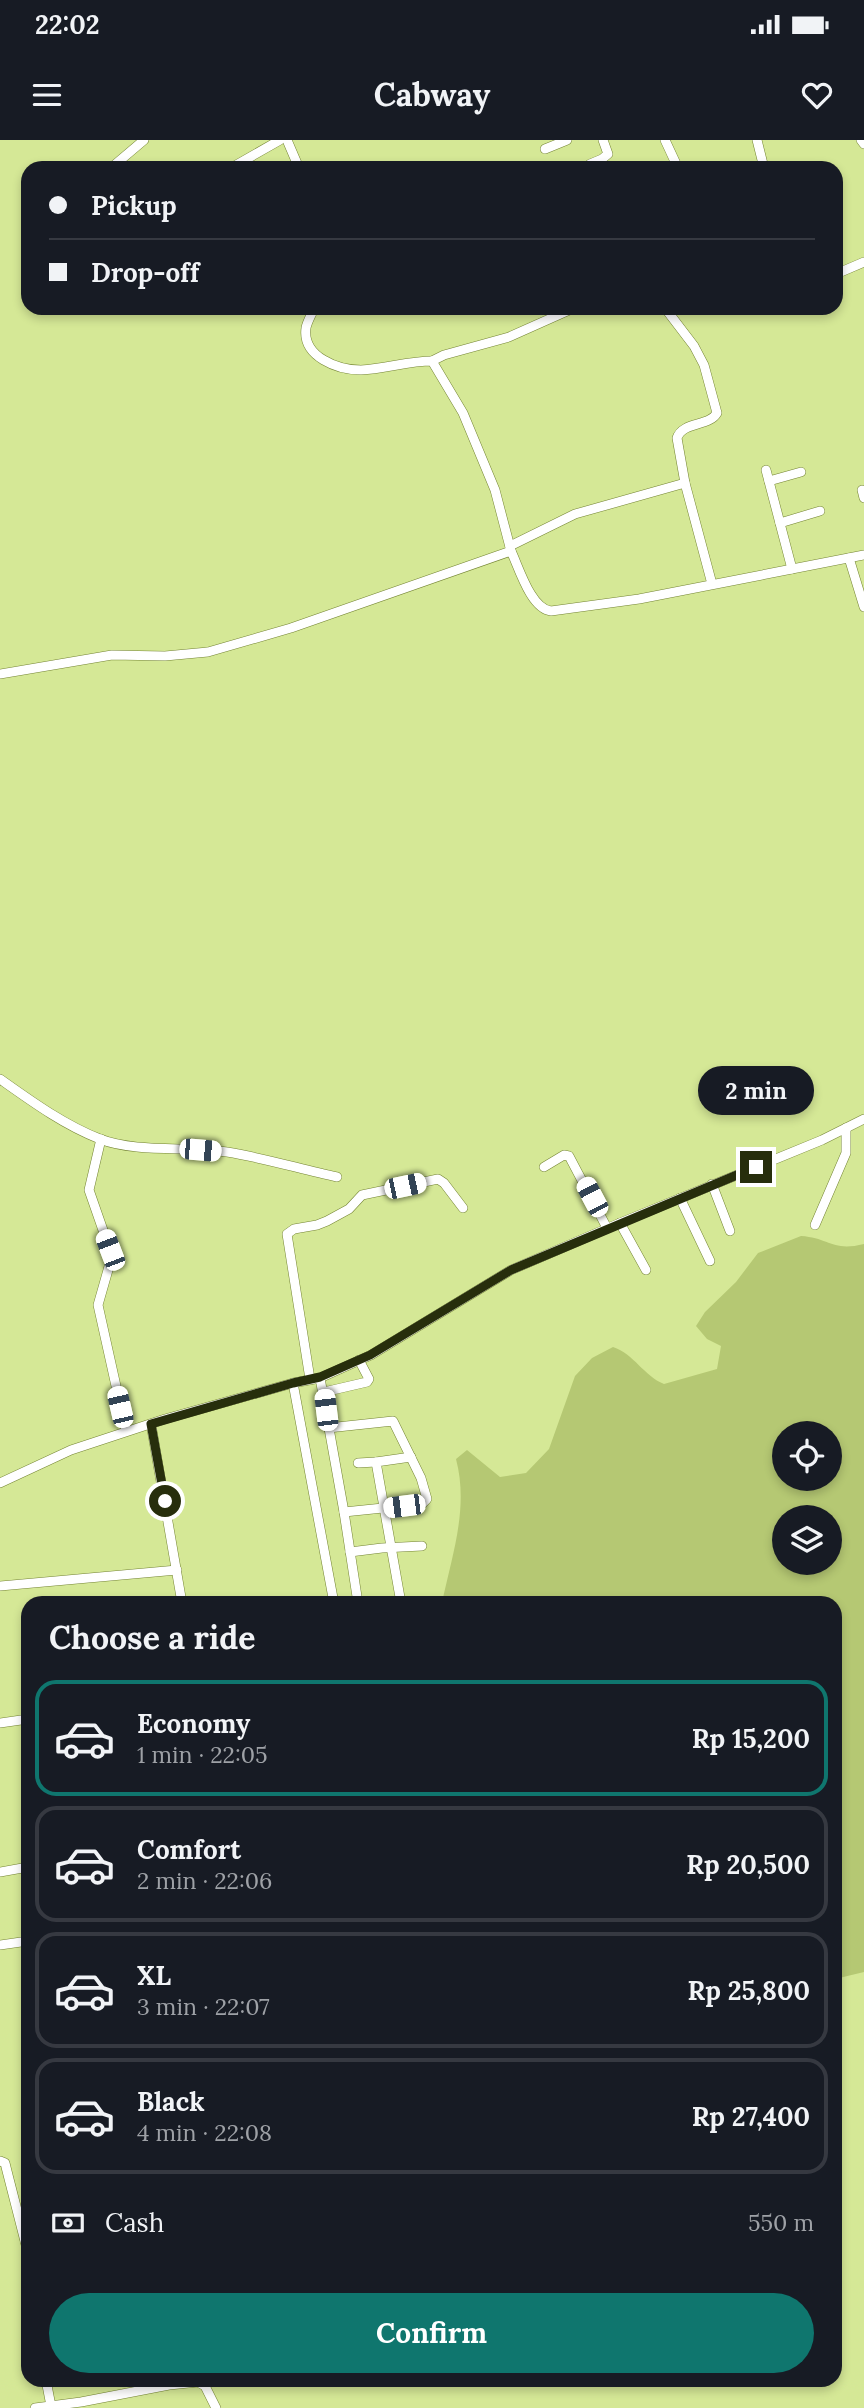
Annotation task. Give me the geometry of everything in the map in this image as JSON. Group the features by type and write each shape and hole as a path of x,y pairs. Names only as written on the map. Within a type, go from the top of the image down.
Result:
{"street":[{"path":"119,161 144,140"},
{"path":"243,161 280,140"},
{"path":"286,140 296,161"},
{"path":"545,149 567,140"},
{"path":"665,140 675,161"},
{"path":"757,140 762,161"},
{"path":"596,161 607,155 607,141"},
{"path":"843,271 864,262"},
{"path":"311,315 306,326 312,352 342,368 360,370 432,361 444,355 509,337 558,315"},
{"path":"670,315 694,346 704,365 717,413 714,418 683,429 677,435 685,483 712,584"},
{"path":"432,361 463,413 495,490 510,548 534,601 545,611 639,599 864,555"},
{"path":"766,470 792,569"},
{"path":"769,481 801,472"},
{"path":"0,674 111,655 165,656 208,652 291,628 510,548 575,514 685,483"},
{"path":"780,523 820,511"},
{"path":"849,558 864,607"},
{"path":"0,1079 34,1103 101,1139 134,1146 227,1152 337,1177"},
{"path":"0,1483 71,1450 151,1424 315,1378 359,1360 511,1270 822,1140 864,1119"},
{"path":"815,1225 846,1153 846,1128"},
{"path":"101,1139 89,1190 112,1256 98,1305 126,1432"},
{"path":"544,1167 564,1155 569,1156 607,1228"},
{"path":"357,1596 324,1392 315,1378 287,1234 294,1229 327,1221 349,1209 362,1195 438,1179 444,1182 463,1208"},
{"path":"712,1184 730,1231"},
{"path":"680,1198 710,1261"},
{"path":"620,1223 646,1270"},
{"path":"324,1392 367,1382 369,1379 359,1360"},
{"path":"293,1383 333,1596"},
{"path":"328,1428 393,1421 421,1478 427,1499 422,1504 344,1512"},
{"path":"151,1424 181,1596"},
{"path":"358,1463 411,1457"},
{"path":"376,1462 400,1596"},
{"path":"350,1552 422,1546"},
{"path":"0,1587 177,1570"},
{"path":"0,1723 21,1720"},
{"path":"0,1872 21,1868"},
{"path":"0,1945 21,1942"},
{"path":"0,2161 5,2163 21,2226"},
{"path":"48,2387 51,2406"},
{"path":"35,2408 158,2387"},
{"path":"206,2387 216,2408"}],"green space":[{"path":"801,1236 838,1246 864,1244 864,1972 842,1977 842,1596 444,1596 460,1513 460,1477 456,1459 467,1450 500,1477 526,1473 549,1449 575,1376 592,1358 613,1347 664,1384 717,1369 721,1346 707,1339 696,1326 705,1312 736,1282 758,1253"}],"route":[{"path":"165,1501 151,1424 320,1377 370,1355 511,1270 756,1167"}]}
